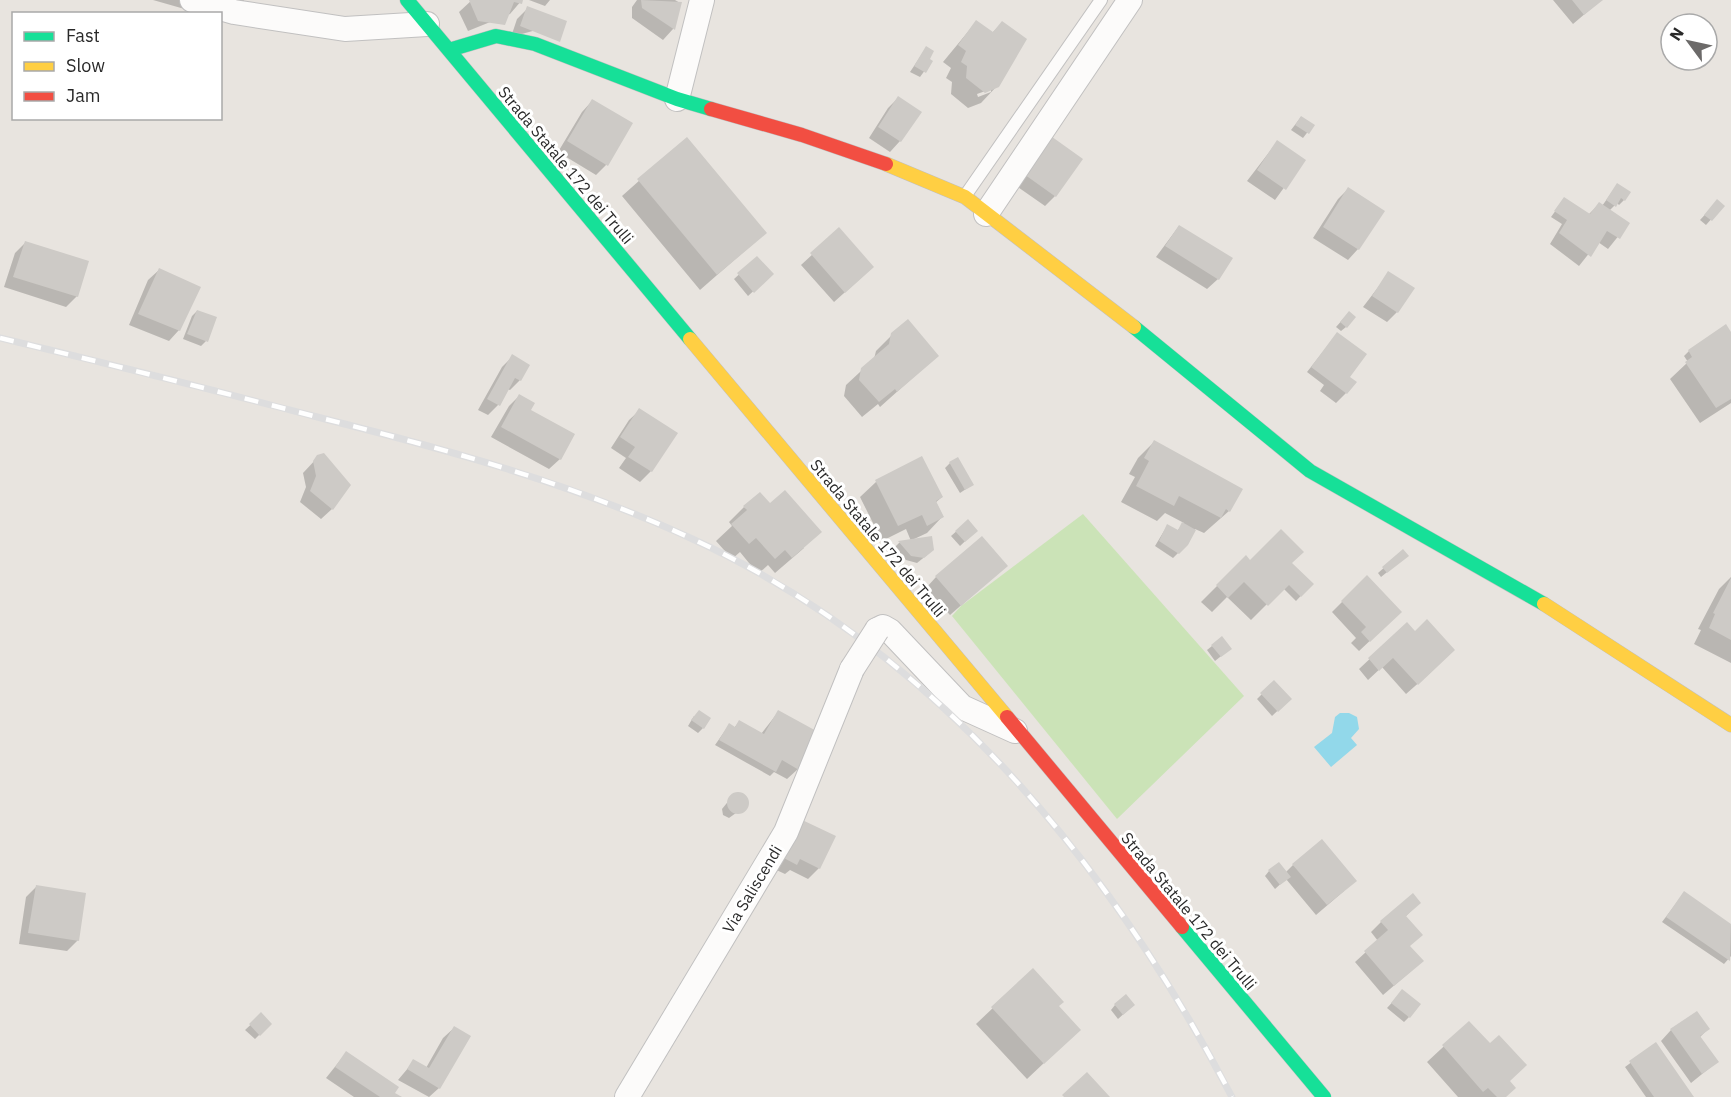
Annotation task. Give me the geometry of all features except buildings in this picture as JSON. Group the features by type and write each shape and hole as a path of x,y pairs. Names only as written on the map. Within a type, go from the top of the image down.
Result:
{"street":[{"path":"192,0 234,12 345,29 427,24"},
{"name":"Strada Statale 172 dei Trulli","path":"407,0 1324,1097"},
{"path":"677,99 702,0"},
{"path":"986,214 1130,0"},
{"path":"449,50 496,36 535,44 677,99 802,135 881,162 965,197 1126,320 1310,471 1565,616 1731,725"},
{"name":"Via Saliscendi","path":"627,1097 786,832 852,669 877,630 883,627 890,631 962,707 1017,732"}],"lane":[{"path":"965,197 1101,0"}],"green space":[{"path":"1083,514 1244,696 1117,819 952,616 961,606"}],"water":[{"path":"1340,713 1349,713 1357,717 1359,729 1351,738 1357,745 1331,767 1314,747 1332,733 1335,717"}],"railway":[{"path":"0,338 371,431 508,469 642,517 686,536 776,583 858,638 935,700 1006,770 1070,845 1129,925 1183,1009 1232,1097"}],"traffic: fast":[{"path":"407,0 690,339"},
{"path":"449,50 496,36 535,44 677,99 711,109"},
{"path":"1134,327 1310,471 1544,604"},
{"path":"1182,927 1324,1097"}],"traffic: slow":[{"path":"886,164 965,197 1134,327"},
{"path":"690,339 1007,717"},
{"path":"1544,604 1731,725"}],"traffic: jam":[{"path":"711,109 802,135 886,164"},
{"path":"1007,717 1182,927"}]}
